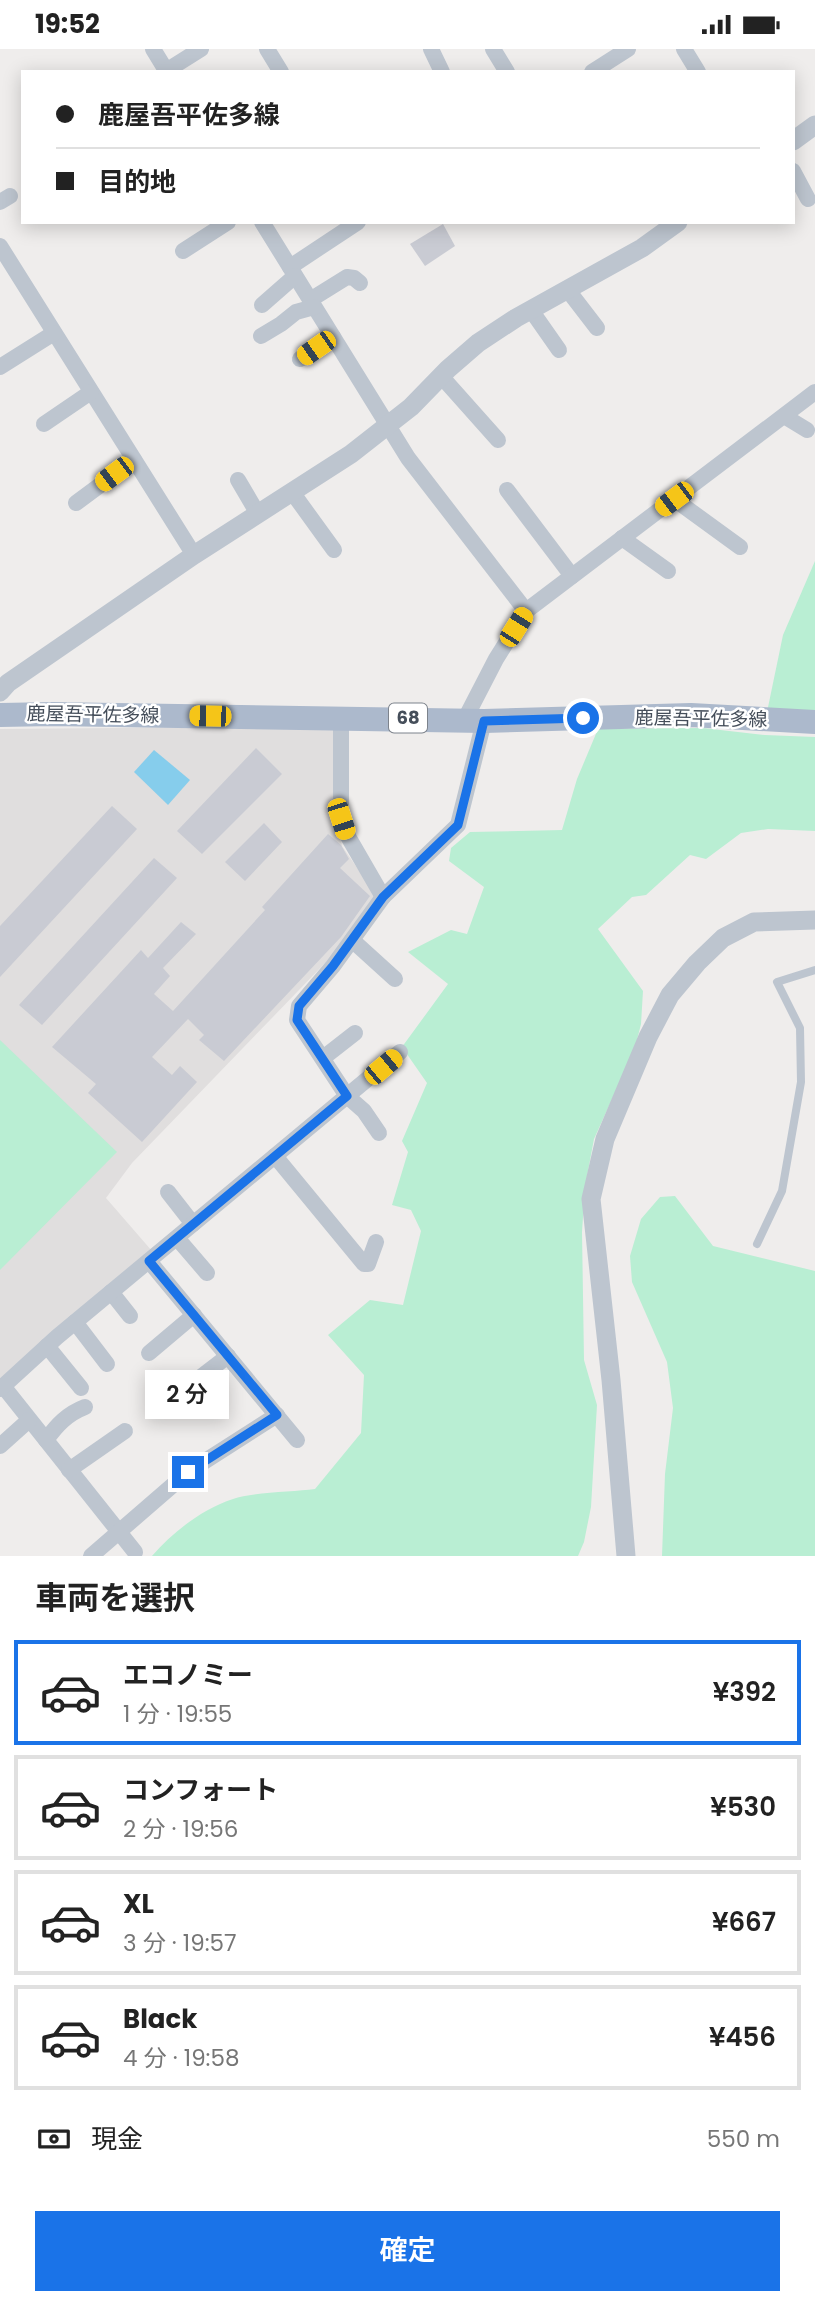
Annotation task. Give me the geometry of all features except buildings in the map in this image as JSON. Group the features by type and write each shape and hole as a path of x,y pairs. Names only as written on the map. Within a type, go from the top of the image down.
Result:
{"main road":[{"name":"鹿屋吾平佐多線","path":"0,715 474,720 691,715 815,722"}],"street":[{"path":"153,49 166,70"},
{"path":"169,70 201,49"},
{"path":"267,49 280,70"},
{"path":"431,49 441,70"},
{"path":"493,49 506,70"},
{"path":"595,70 628,49"},
{"path":"684,49 697,70"},
{"path":"795,140 815,125"},
{"path":"795,175 807,199"},
{"path":"183,250 225,224"},
{"path":"263,224 408,458 526,611"},
{"path":"262,305 293,271 355,224"},
{"path":"3,681 351,454 411,407 478,343 567,289 642,248 675,224"},
{"path":"0,246 194,555"},
{"path":"261,336 296,311 312,304 347,277 355,278 360,283"},
{"path":"567,289 597,328"},
{"path":"531,310 559,350"},
{"path":"0,367 54,333"},
{"path":"300,359 333,337"},
{"path":"441,376 498,440"},
{"path":"44,423 92,392"},
{"path":"379,1133 365,1111 347,1096 297,1020 299,1006 383,897 458,825 474,720 496,659 526,611 815,393"},
{"path":"784,416 807,430"},
{"path":"76,503 134,460"},
{"path":"238,480 258,514"},
{"path":"507,490 572,576"},
{"path":"292,492 334,550"},
{"path":"674,499 740,547"},
{"path":"622,538 668,571"},
{"path":"341,717 341,819 346,833 383,897"},
{"path":"626,1556 611,1380 591,1199 605,1139 659,1016 670,995 697,963 723,938 754,922 815,920"},
{"path":"352,940 395,979"},
{"path":"323,1058 355,1033"},
{"path":"135,1552 1,1387 75,1322 400,1052"},
{"path":"275,1156 364,1264 368,1264 376,1243"},
{"path":"168,1192 194,1224"},
{"path":"177,1238 207,1273"},
{"path":"149,1261 298,1440"},
{"path":"111,1292 130,1316"},
{"path":"149,1353 194,1315"},
{"path":"75,1322 107,1364"},
{"path":"47,1346 81,1388"},
{"path":"176,1396 228,1356"},
{"path":"46,1440 59,1423 85,1408"},
{"path":"91,1556 188,1472 277,1415"},
{"path":"0,1446 29,1420"},
{"path":"69,1470 125,1431"}],"lane":[{"path":"757,1244 782,1191 801,1082 800,1028 777,982 815,970"}],"shaded area":[{"path":"335,726 333,799 342,846 382,904 132,1163 106,1198 152,1251 0,1380 0,729"}],"green space":[{"path":"815,561 815,712 767,712 783,635"},
{"path":"703,728 815,737 815,831 768,829 741,833 706,859 690,855 646,895 632,897 598,929 643,991 641,1024 635,1048 594,1139 585,1187 582,1232 584,1360 597,1405 591,1507 584,1542 578,1556 152,1556 189,1522 221,1503 251,1495 315,1489 361,1433 364,1375 328,1335 370,1300 403,1305 421,1231 411,1210 392,1205 408,1152 402,1141 427,1083 402,1047 448,984 408,952 451,930 467,934 484,887 449,861 451,848 470,832 562,830 577,779 598,729"},
{"path":"0,1040 117,1152 0,1270"},
{"path":"675,1196 713,1246 815,1271 815,1556 662,1556 665,1474 673,1408 667,1362 632,1282 630,1256 641,1219 660,1197"}],"water":[{"path":"154,750 190,780 168,805 134,772"}],"route":[{"path":"188,1472 277,1415 149,1261 347,1096 297,1020 299,1006 333,966 383,897 458,825 484,721 583,718"}]}
